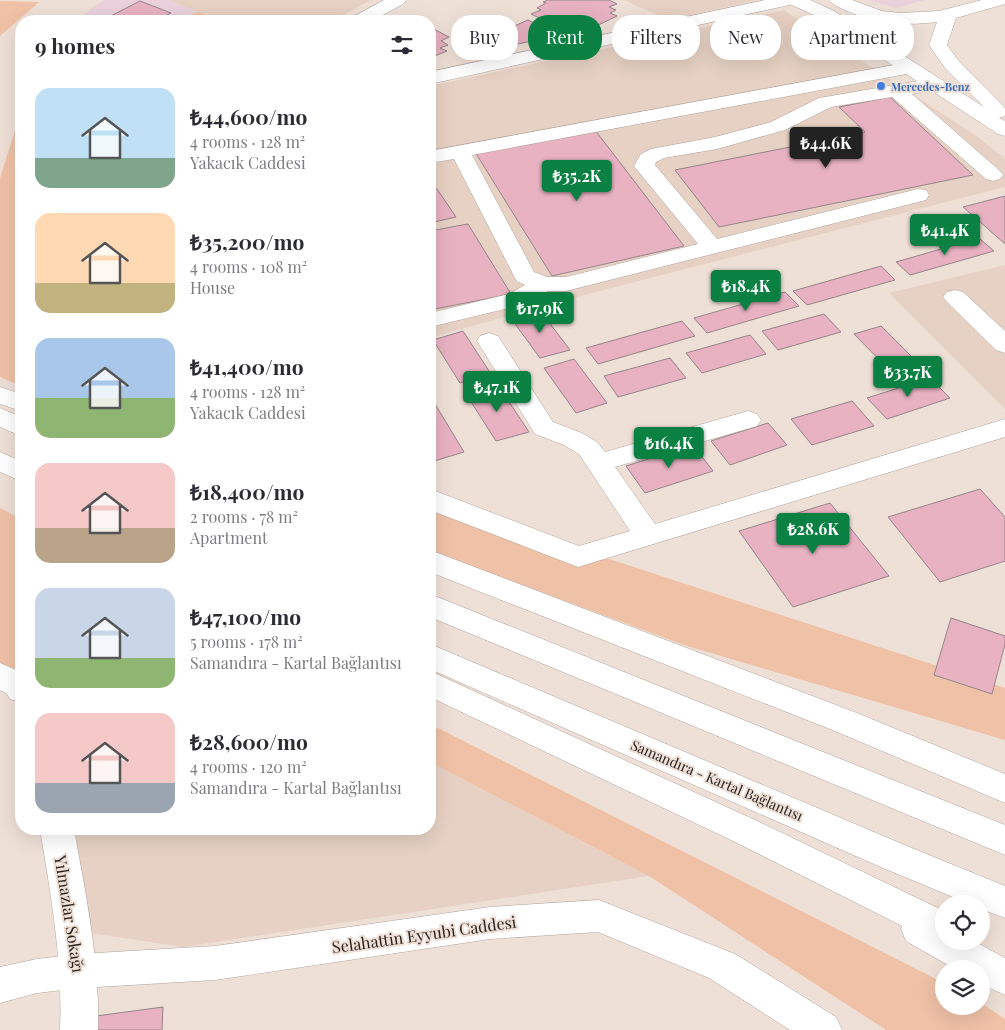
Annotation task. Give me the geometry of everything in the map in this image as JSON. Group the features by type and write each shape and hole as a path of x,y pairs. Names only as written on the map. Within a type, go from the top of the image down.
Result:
{"main road":[{"path":"370,15 397,0"},
{"path":"436,77 789,0"},
{"path":"796,0 828,15"},
{"path":"846,4 885,18 905,20 948,16 1001,0"},
{"path":"948,16 938,45 947,61 988,100 999,114 1003,129"},
{"path":"436,140 871,60"},
{"path":"899,60 1003,129"},
{"path":"436,156 910,68"},
{"path":"712,247 644,166 648,158 658,153 717,142 778,126 826,102 936,84"},
{"path":"810,87 826,102"},
{"path":"897,91 993,175"},
{"path":"460,152 525,276 543,284 566,284 918,195"},
{"path":"436,319 517,299 543,284"},
{"path":"955,296 1005,345"},
{"path":"489,341 544,428 573,439 588,448 648,535"},
{"path":"0,395 15,401"},
{"path":"0,417 15,424"},
{"path":"598,463 748,420"},
{"path":"436,501 578,557 1005,428"},
{"path":"0,461 15,469"},
{"path":"0,480 15,487"},
{"path":"436,563 846,722 1005,789"},
{"path":"436,607 1005,840"},
{"name":"Samandıra - Kartal Bağlantısı","path":"436,659 886,853 1005,902"},
{"path":"0,676 15,684"},
{"path":"436,686 743,830 935,925"},
{"path":"846,722 1005,772"},
{"path":"743,830 1005,978"},
{"name":"Yılmazlar Sokağı","path":"58,835 80,971 79,1030"},
{"name":"Selahattin Eyyubi Caddesi","path":"0,985 37,976 80,971 215,963 490,923 599,916 722,966 823,1030"},
{"path":"987,950 1005,959"}],"shaded area":[{"path":"103,0 168,0 197,12 191,15 84,15"},
{"path":"168,0 371,0 343,15 207,15"},
{"path":"624,0 757,0 690,15 657,15"},
{"path":"869,0 924,0 896,8"},
{"path":"0,1 39,2 24,15 15,15 15,23 0,36"},
{"path":"784,10 792,15 791,60 860,60 978,137 1005,159 1005,187 549,304 436,336 436,85 551,60 602,60 602,49 612,47 612,60 700,60 700,28 710,26 710,60 781,60 781,15 761,15"},
{"path":"197,12 207,15 191,15"},
{"path":"15,130 15,383 0,377 0,178"},
{"path":"1005,265 1005,409 889,293"},
{"path":"0,508 15,516 15,675 0,669"},
{"path":"436,513 609,559 1005,688 1005,740 684,645 436,553"},
{"path":"436,727 935,978 935,1015 990,1015 990,1009 1005,1019 1005,1030 886,1030 649,876 436,765"},
{"path":"436,765 649,876 183,947 84,932 68,835 436,835"}],"building":[{"path":"548,0 609,0 617,4 609,7 616,10 610,13 615,15 602,23 602,15 531,14 541,10 537,8 546,3 543,2"},
{"path":"140,1 171,13 167,15 113,15"},
{"path":"528,20 528,42 518,44 518,24"},
{"path":"436,30 449,37 441,41 448,45 440,48 447,51 436,56"},
{"path":"890,97 973,175 719,227 675,170 865,132 839,107"},
{"path":"595,130 684,246 552,276 475,152"},
{"path":"436,189 437,189 456,217 436,222"},
{"path":"1005,196 1005,243 1004,243 963,207"},
{"path":"468,224 511,294 436,309 436,230"},
{"path":"979,238 994,251 910,275 896,262"},
{"path":"881,266 895,280 807,305 793,291"},
{"path":"785,292 799,306 707,333 694,318"},
{"path":"539,309 570,350 540,358 510,317"},
{"path":"824,314 841,332 778,350 762,331"},
{"path":"682,321 695,336 598,364 586,348"},
{"path":"881,326 923,368 896,377 854,334"},
{"path":"463,331 491,374 460,383 436,345 436,339"},
{"path":"750,335 766,354 702,373 686,353"},
{"path":"670,358 686,378 618,397 604,376"},
{"path":"574,359 607,403 576,413 544,368"},
{"path":"930,378 950,398 887,419 867,398"},
{"path":"498,385 529,432 496,441 466,394"},
{"path":"852,401 874,426 812,445 791,419"},
{"path":"436,406 464,452 436,460"},
{"path":"768,423 787,445 730,465 711,441"},
{"path":"693,445 713,471 645,493 626,466"},
{"path":"980,489 1005,517 1005,561 940,582 888,517"},
{"path":"830,503 889,576 793,607 739,531"},
{"path":"951,618 1005,636 1005,644 992,694 934,675"},
{"path":"163,1007 162,1030 96,1030 96,1016"}],"place":[{"name":"Mercedes-Benz","path":"881,86"}]}
